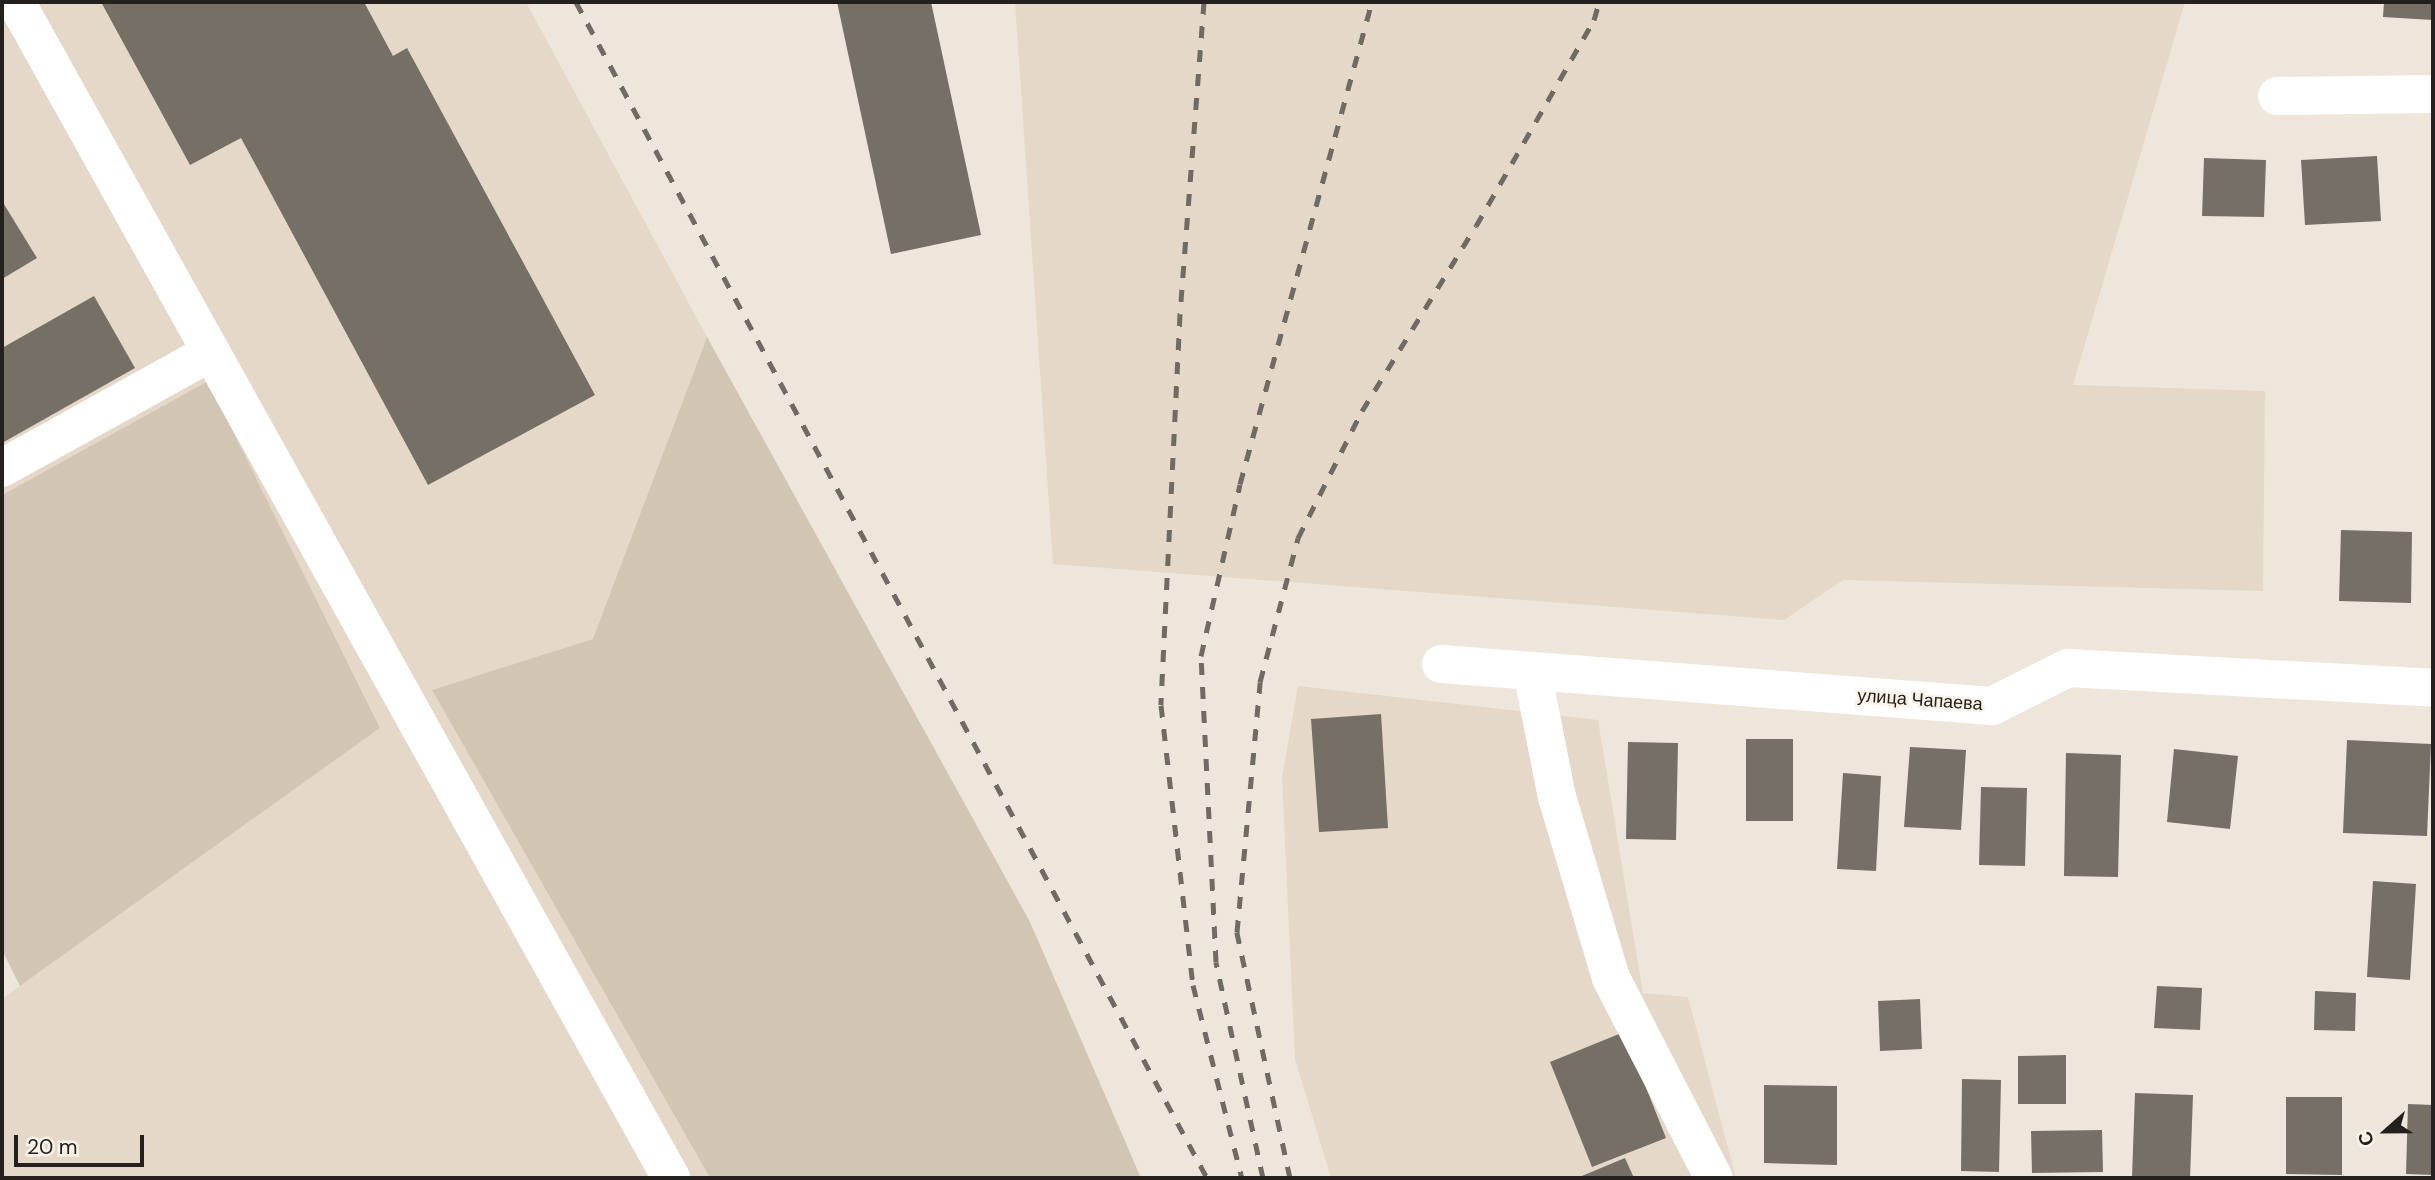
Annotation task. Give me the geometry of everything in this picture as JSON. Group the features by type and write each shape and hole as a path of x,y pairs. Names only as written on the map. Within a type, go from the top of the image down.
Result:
{"street":[{"path":"16,2 671,1178"},
{"path":"2277,96 2433,94"},
{"path":"2,468 211,352"},
{"name":"улица Чапаева","path":"1441,664 1992,706 2068,668 2433,688"},
{"path":"1532,671 1557,797 1611,978 1714,1178"}],"shaded area":[{"path":"2,2 526,2 707,337 593,640 432,690 710,1178 2,1178 2,999 380,728 208,381 2,495"},
{"path":"1015,2 2185,2 2073,385 2265,391 2263,591 1843,580 1784,620 1053,564"},
{"path":"707,337 1030,922 1141,1178 710,1178 432,690 593,639"},
{"path":"208,381 380,728 20,986 2,950 2,495"},
{"path":"1298,686 1598,720 1643,993 1688,997 1736,1178 1331,1178 1295,1059 1282,777"}],"building":[{"path":"101,2 364,2 393,56 407,48 595,395 428,485 241,138 190,165"},
{"path":"837,2 931,2 981,235 891,254"},
{"path":"2384,2 2433,2 2433,20 2383,17"},
{"path":"2377,156 2381,221 2305,225 2301,160"},
{"path":"2204,158 2266,160 2264,217 2202,216"},
{"path":"2,201 37,258 2,279"},
{"path":"94,296 135,368 2,443 2,348"},
{"path":"2341,530 2412,532 2411,603 2339,601"},
{"path":"1381,714 1388,828 1319,832 1311,719"},
{"path":"1746,739 1793,739 1793,821 1746,821"},
{"path":"2347,740 2431,744 2427,836 2343,833"},
{"path":"1628,742 1678,743 1676,840 1626,839"},
{"path":"1910,747 1966,750 1961,830 1904,827"},
{"path":"2174,749 2238,756 2230,829 2167,822"},
{"path":"2066,753 2121,755 2118,877 2064,876"},
{"path":"1843,773 1881,776 1876,871 1837,869"},
{"path":"1981,787 2027,788 2025,866 1979,865"},
{"path":"2373,881 2416,884 2410,980 2367,977"},
{"path":"2157,986 2202,988 2200,1030 2154,1028"},
{"path":"2315,991 2356,993 2355,1031 2314,1030"},
{"path":"1920,999 1922,1049 1880,1051 1878,1001"},
{"path":"1624,1032 1666,1138 1592,1167 1550,1062"},
{"path":"2066,1055 2066,1104 2018,1104 2018,1056"},
{"path":"1962,1079 2001,1080 1999,1172 1961,1171"},
{"path":"1764,1085 1837,1086 1837,1165 1764,1163"},
{"path":"2135,1093 2193,1095 2190,1178 2132,1177"},
{"path":"2286,1097 2342,1097 2342,1175 2286,1174"},
{"path":"2408,1104 2433,1105 2433,1175 2406,1174"},
{"path":"2102,1130 2103,1172 2032,1173 2031,1131"},
{"path":"1625,1158 1634,1178 1577,1178"}],"railway":[{"path":"576,2 1207,1178"},
{"path":"1204,2 1180,314 1161,705 1193,985 1242,1178"},
{"path":"1263,1178 1216,962 1201,656 1240,484 1372,2"},
{"path":"1290,1178 1237,932 1260,682 1298,538 1362,411 1476,226 1594,20 1599,2"}]}
